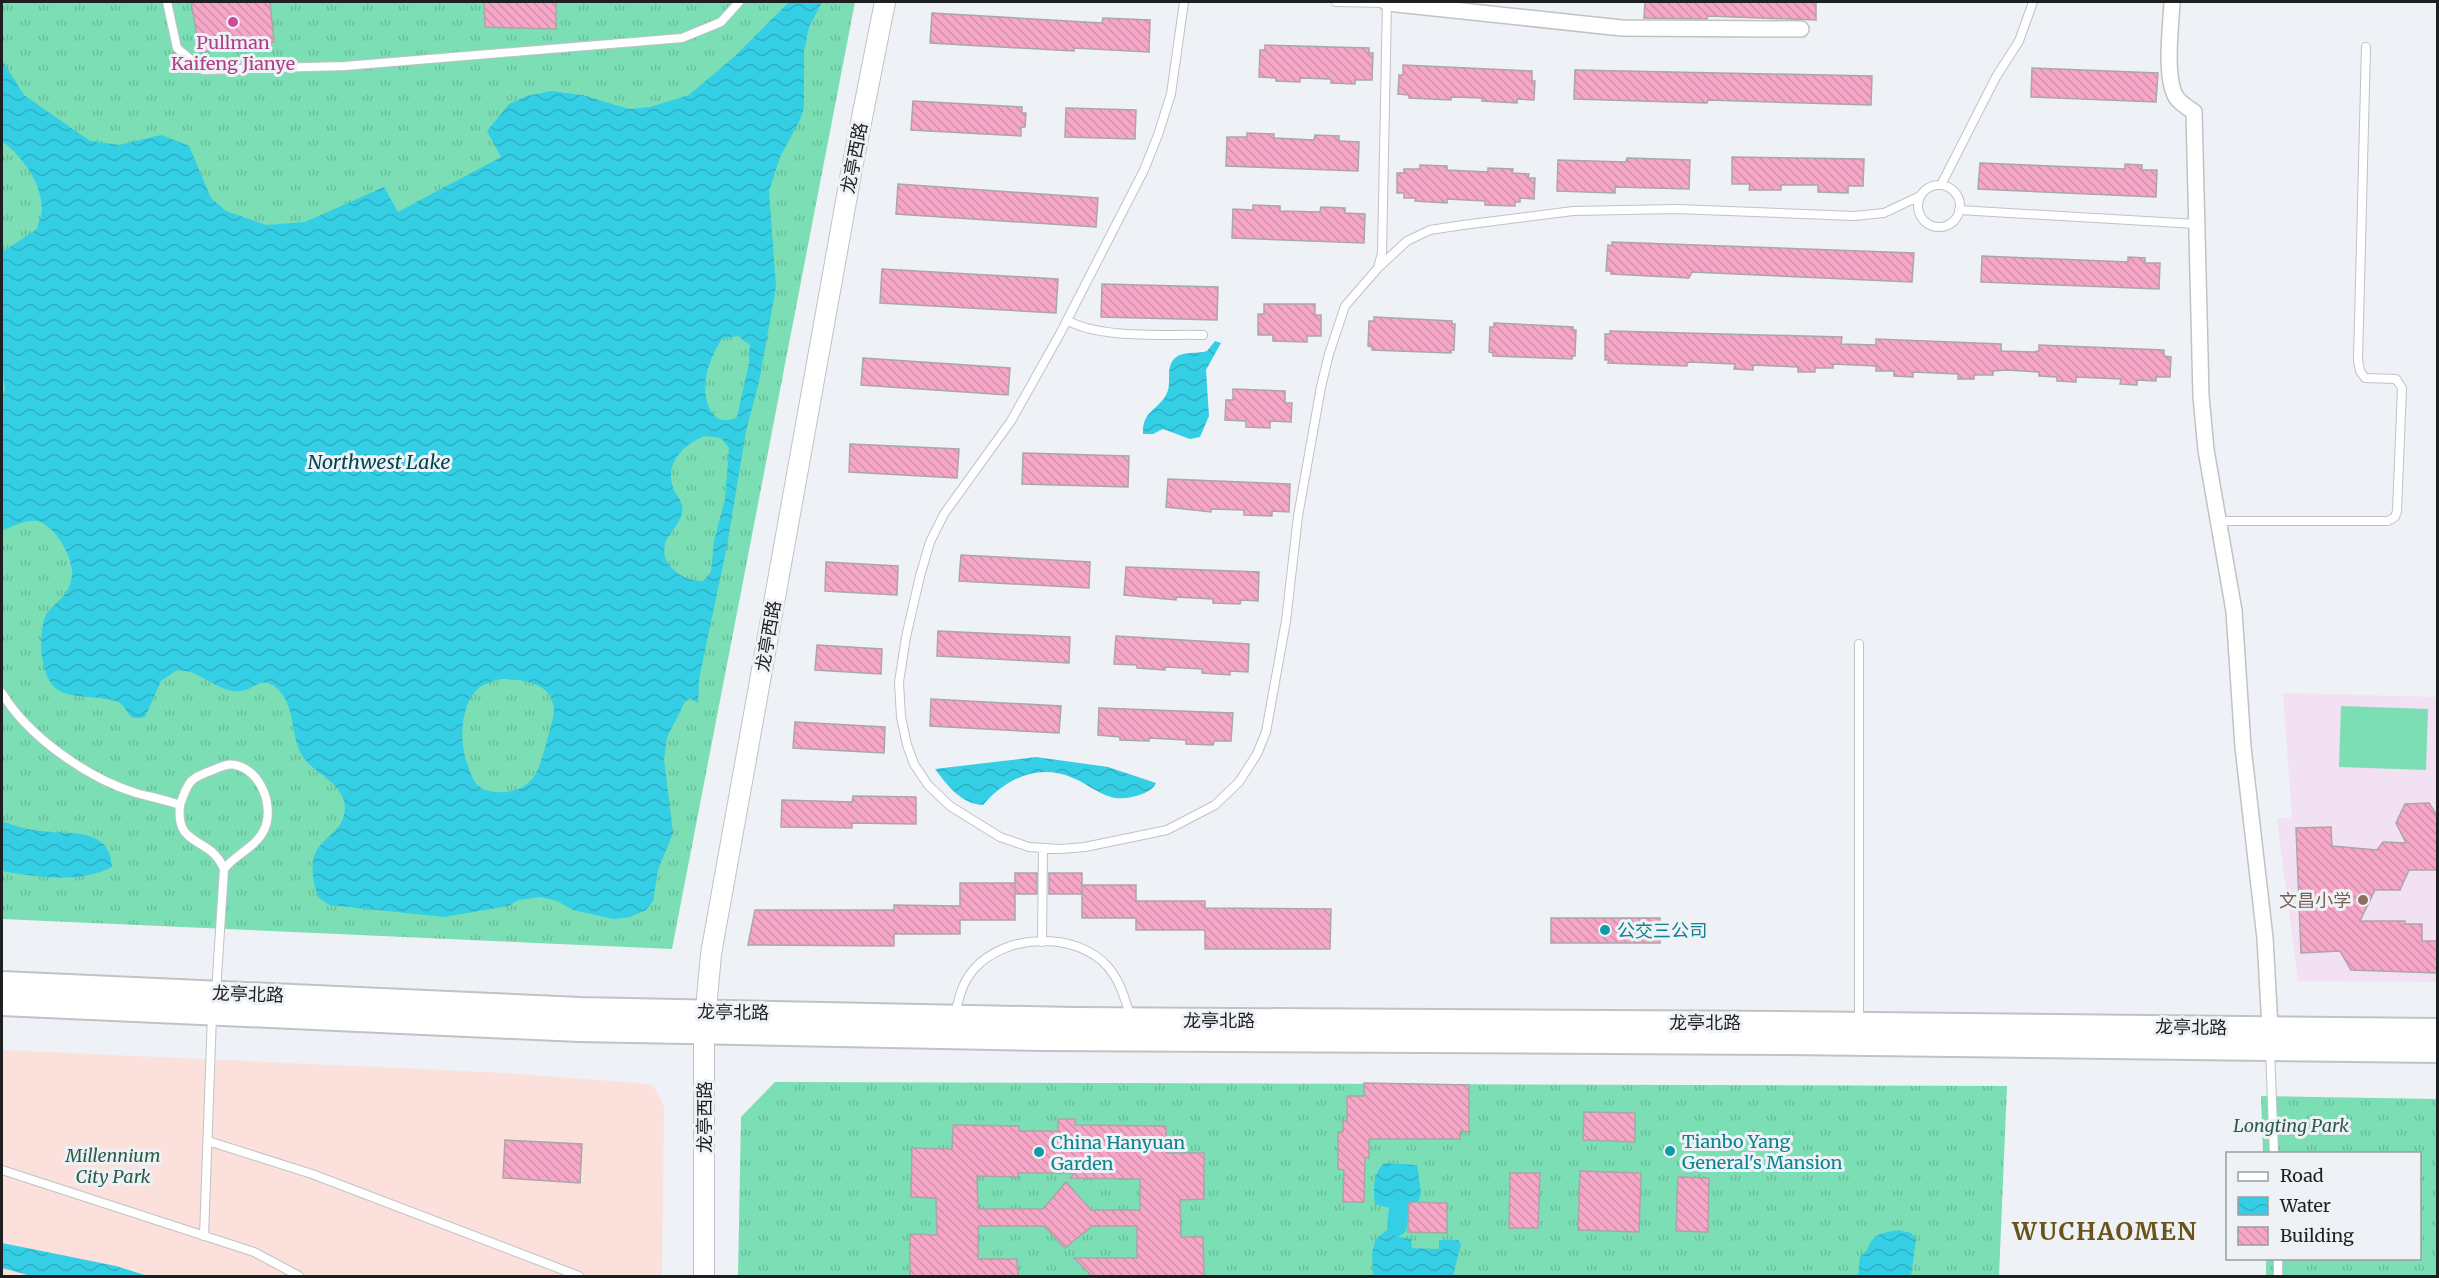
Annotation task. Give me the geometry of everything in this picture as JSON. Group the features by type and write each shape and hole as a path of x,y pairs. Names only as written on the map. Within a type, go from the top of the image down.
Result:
{"main road":[{"name":"龙亭北路","path":"2,983 214,1003"},
{"name":"龙亭北路","path":"2,1004 214,1003 580,1009 704,1022 1073,1040 1778,1043 2270,1038 2438,1030"},
{"name":"龙亭北路","path":"704,1022 955,1016 1859,1023 2270,1038 2438,1051"}],"street":[{"name":"龙亭西路","path":"704,1276 704,1022 716,931 822,333 885,2"},
{"path":"2172,2 2170,72 2172,89 2178,99 2194,112 2201,396 2206,450 2234,611 2243,747 2265,938 2270,1038"},
{"path":"1387,3 1622,28 1801,29"}],"lane":[{"path":"167,2 177,48 203,70 345,66 682,38 721,22 739,2"},
{"path":"1184,2 1170,94 1158,135 1144,170 1067,320 1011,421 944,514 930,542 906,636 899,682 901,717 914,764 928,785 950,806 1000,837 1029,847 1085,847 1167,830 1215,805 1239,782 1257,754 1266,732 1286,621 1298,516 1321,387 1338,324 1346,306 1378,268 1407,241 1430,230 1573,211 1677,209 1854,216 1884,213 1920,196 1925,190 1941,185 1955,192 1959,200 1959,210 1955,220 1939,227 1931,225 1919,213 1920,196"},
{"path":"1336,2 1387,3 1382,253 1378,268"},
{"path":"1941,185 1996,77 2019,41 2033,2"},
{"path":"2217,520 2388,521 2395,517 2397,511 2402,388 2396,379 2365,378 2360,371 2358,360 2366,47"},
{"path":"1959,210 2196,224"},
{"path":"1067,320 1077,326 1100,332 1203,335"},
{"path":"1859,644 1859,1023"},
{"path":"2,693 32,731 59,752 99,777 134,792 180,805"},
{"path":"204,1236 214,1003 225,869 220,858 207,847 187,837 179,819 180,805 187,785 196,775 234,764 247,770 261,786 268,807 265,828 258,841 234,857 225,869"},
{"path":"1042,942 1043,848"},
{"path":"955,1016 960,990 979,965 1010,947 1042,942 1076,946 1089,951 1108,967 1121,988 1131,1019"},
{"path":"2270,1038 2274,1152"},
{"path":"207,1140 312,1174 579,1276"},
{"path":"2,1170 254,1252 299,1276"},
{"path":"2278,1260 2278,1276"}],"shaded area":[{"name":"文昌小学","path":"2283,693 2437,697 2437,982 2298,981 2277,819 2292,817"},
{"name":"Millennium City Park","path":"2,1050 506,1073 649,1084 656,1090 664,1107 662,1276 2,1276"}],"green space":[{"name":"Northwest Lake","path":"2,2 855,2 672,949 2,919"},
{"path":"2341,706 2428,709 2426,770 2339,767"},
{"path":"775,1082 2007,1086 1999,1276 738,1276 741,1117"},
{"name":"Longting Park","path":"2261,1096 2437,1099 2437,1276 2266,1276 2266,1260 2421,1260 2421,1152 2263,1152"}],"water":[{"name":"Northwest Lake","path":"789,2 822,2 809,27 804,52 804,108 780,157 769,191 776,287 759,382 746,431 727,546 699,679 698,703 690,698 685,702 667,737 664,759 673,833 658,870 653,901 646,910 630,917 613,919 573,910 557,901 540,897 519,900 508,906 444,917 329,905 318,897 313,876 313,861 317,850 337,829 342,820 344,800 335,786 303,757 296,739 290,710 281,693 274,686 265,682 246,690 235,691 223,688 193,673 177,670 161,681 145,717 134,718 120,703 115,701 62,692 54,687 45,669 41,635 45,617 67,590 72,569 62,543 57,535 44,524 28,521 2,530 2,397 5,389 2,370 2,252 37,229 42,210 39,190 30,171 17,154 2,141 2,60 24,95 90,141 119,145 161,135 189,146 211,198 226,211 266,225 305,222 384,187 398,212 501,157 487,131 509,104 527,96 551,91 582,95 629,109 650,107 689,95 734,57","holes":["738,336 750,345 749,363 737,417 728,420 721,419 710,410 707,402 706,377 712,357 723,338","705,436 721,438 729,448 725,499 714,541 711,572 703,581 695,581 680,575 668,564 664,549 683,509 672,484 672,468 679,454","501,679 527,681 542,688 552,701 553,720 535,775 527,784 508,792 494,792 481,788 475,782 466,760 462,732 465,711 474,694 482,686"]},
{"path":"1215,341 1221,343 1206,370 1209,416 1200,437 1190,439 1163,429 1153,434 1143,434 1147,416 1166,395 1169,386 1169,371 1175,358 1182,354 1207,351"},
{"path":"1036,757 1108,767 1156,783 1143,794 1116,798 1060,774 1036,773 1002,787 983,805 961,797 935,769"},
{"path":"2,821 32,830 80,834 95,838 106,847 112,867 86,876 58,878 2,871"},
{"path":"1384,1163 1417,1165 1421,1193 1418,1203 1397,1208 1375,1204 1375,1182 1380,1167"},
{"path":"1392,1226 1397,1226 1399,1237 1411,1239 1412,1248 1439,1249 1439,1240 1458,1240 1461,1244 1453,1276 1373,1276 1372,1253 1376,1239"},
{"path":"1898,1230 1911,1233 1916,1239 1911,1276 1858,1276 1860,1256 1873,1239 1881,1234"},
{"path":"2,1243 116,1266 148,1276 31,1276 2,1268"}],"building":[{"name":"Pullman Kaifeng Jianye","path":"191,2 270,2 274,42 200,52"},
{"path":"484,2 556,2 556,29 485,27"},
{"path":"1645,2 1816,2 1816,20 1708,16 1707,19 1644,18"},
{"path":"932,13 1102,23 1103,18 1150,20 1149,52 1074,48 1074,51 930,43"},
{"path":"1265,45 1369,48 1369,53 1373,53 1372,80 1355,80 1355,84 1331,83 1331,79 1300,78 1300,82 1276,81 1276,78 1259,77 1260,50 1265,50"},
{"path":"1403,65 1532,71 1532,81 1535,81 1534,100 1517,99 1517,103 1482,101 1482,98 1451,97 1451,100 1409,98 1409,95 1398,94 1399,75 1403,75"},
{"path":"2032,68 2158,73 2156,102 2031,97"},
{"path":"1575,70 1872,76 1871,105 1574,99"},
{"path":"913,101 1022,107 1022,113 1026,113 1025,127 1021,127 1021,136 911,130"},
{"path":"1066,108 1136,110 1135,139 1065,137"},
{"path":"1247,133 1274,134 1274,138 1314,140 1315,135 1339,136 1339,141 1359,142 1358,171 1226,166 1227,137 1247,137"},
{"path":"1732,157 1864,159 1863,186 1848,186 1848,193 1818,192 1818,185 1781,185 1781,190 1749,190 1750,184 1732,184"},
{"path":"1627,158 1690,160 1689,189 1615,187 1615,193 1557,191 1558,160 1626,162"},
{"path":"1980,163 2125,169 2125,164 2142,165 2142,170 2157,170 2156,197 1978,189"},
{"path":"1420,165 1447,166 1447,170 1488,172 1488,168 1513,169 1512,173 1529,174 1528,178 1535,178 1534,199 1520,198 1520,202 1515,202 1515,206 1485,205 1485,201 1447,199 1447,203 1404,198 1404,193 1397,193 1397,173 1404,173 1404,169 1420,169"},
{"path":"898,184 1098,198 1096,227 896,214"},
{"path":"1253,205 1280,206 1280,211 1320,212 1321,207 1345,208 1345,213 1365,214 1364,243 1232,238 1233,209 1253,210"},
{"path":"1612,242 1914,253 1912,282 1692,272 1689,278 1611,274 1611,271 1606,271 1608,245 1612,246"},
{"path":"1982,256 2128,262 2128,257 2145,258 2145,263 2160,263 2159,289 1981,282"},
{"path":"882,269 1058,279 1056,313 880,303"},
{"path":"1102,284 1218,287 1217,320 1101,317"},
{"path":"1264,304 1315,304 1315,315 1321,315 1321,336 1307,336 1307,342 1273,341 1273,335 1258,335 1258,314 1264,314"},
{"path":"1374,317 1452,321 1452,324 1455,324 1454,350 1451,350 1451,353 1372,350 1372,347 1368,346 1369,321 1374,321"},
{"path":"1494,323 1573,327 1573,330 1576,330 1575,356 1572,356 1572,359 1493,356 1493,353 1489,352 1490,327 1494,327"},
{"path":"1610,331 1842,337 1841,344 1876,345 1876,339 2001,344 2001,351 2033,352 2039,351 2039,345 2164,350 2164,356 2171,357 2170,377 2156,377 2156,381 2137,380 2137,385 2120,384 2121,379 2076,377 2076,382 2057,381 2057,377 2039,376 2039,372 2007,370 1993,371 1993,375 1974,375 1974,379 1958,379 1958,374 1913,372 1913,377 1894,376 1894,371 1876,371 1876,366 1833,364 1833,368 1815,368 1815,372 1798,372 1798,367 1753,365 1753,370 1734,369 1735,364 1690,362 1687,366 1608,363 1609,360 1605,360 1605,334 1610,334"},
{"path":"863,358 1010,368 1008,395 861,385"},
{"path":"1233,389 1285,391 1285,403 1292,403 1291,422 1270,421 1270,428 1246,427 1246,421 1225,420 1226,400 1233,400"},
{"path":"850,444 959,449 957,478 849,472"},
{"path":"1023,453 1129,456 1128,487 1022,484"},
{"path":"1168,479 1290,484 1289,512 1272,511 1272,516 1244,515 1244,510 1211,509 1211,512 1166,507"},
{"path":"961,555 1090,562 1089,588 959,581"},
{"path":"826,562 898,566 897,595 825,591"},
{"path":"1126,567 1259,572 1258,601 1241,600 1240,604 1213,603 1213,599 1176,597 1176,600 1124,595"},
{"path":"938,631 1070,637 1069,663 937,656"},
{"path":"1116,636 1249,644 1248,672 1230,671 1230,675 1202,673 1202,669 1165,667 1165,670 1114,664"},
{"path":"817,645 882,649 881,674 815,670"},
{"path":"931,699 1061,706 1059,733 930,726"},
{"path":"1099,708 1233,713 1231,741 1214,741 1213,745 1186,744 1186,740 1149,738 1149,741 1120,740 1120,737 1098,735"},
{"path":"795,722 885,727 884,753 793,748"},
{"path":"853,796 916,797 916,824 852,823 852,828 781,827 782,800 852,802"},
{"path":"2429,803 2438,817 2438,870 2409,870 2400,890 2375,890 2360,921 2405,921 2405,924 2422,924 2422,941 2438,941 2438,973 2351,970 2340,951 2301,953 2296,828 2331,827 2332,846 2377,850 2383,842 2406,843 2396,823 2405,804"},
{"path":"1015,873 1037,873 1037,894 1015,894"},
{"path":"1049,873 1082,873 1082,894 1049,894"},
{"path":"960,883 1015,883 1015,920 960,920 960,934 894,934 894,946 748,945 755,910 894,910 894,905 960,906"},
{"path":"1082,885 1136,885 1136,901 1205,901 1205,908 1331,909 1330,949 1205,949 1205,930 1136,930 1136,918 1082,918"},
{"name":"公交三公司","path":"1551,918 1660,918 1660,943 1551,943"},
{"path":"1364,1083 1469,1085 1469,1132 1460,1131 1460,1139 1369,1139 1369,1158 1365,1158 1364,1202 1343,1202 1344,1170 1338,1169 1338,1132 1343,1132 1343,1121 1347,1121 1347,1096 1364,1096"},
{"path":"1584,1112 1635,1113 1635,1142 1583,1140"},
{"path":"1058,1119 1075,1119 1075,1125 1166,1126 1166,1153 1204,1153 1204,1199 1180,1200 1181,1237 1203,1237 1204,1276 1092,1276 1074,1258 1137,1258 1137,1226 1092,1226 1065,1248 1044,1226 978,1226 978,1259 1017,1259 1018,1276 910,1276 910,1234 937,1235 936,1198 911,1197 912,1148 952,1149 953,1125 1019,1126 1019,1131 1058,1131","holes":["1018,1173 1075,1173 1070,1178 1140,1179 1140,1210 1091,1210 1066,1182 1043,1209 978,1209 977,1176 1018,1177"]},
{"path":"505,1140 582,1144 580,1183 503,1178"},
{"path":"1580,1171 1641,1173 1639,1232 1578,1230"},
{"path":"1510,1173 1540,1173 1538,1228 1509,1228"},
{"path":"1678,1177 1709,1178 1708,1232 1676,1231"},
{"path":"1409,1202 1447,1203 1447,1233 1408,1232"}],"waterway":[{"path":"1397,1226 1399,1208"}],"place":[{"name":"Pullman Kaifeng Jianye","path":"233,22"},
{"name":"文昌小学","path":"2363,900"},
{"name":"公交三公司","path":"1605,930"},
{"name":"Tianbo Yang General's Mansion","path":"1670,1151"},
{"name":"China Hanyuan Garden","path":"1039,1152"}],"district":[{"name":"WUCHAOMEN","path":"2105,1231"}]}
